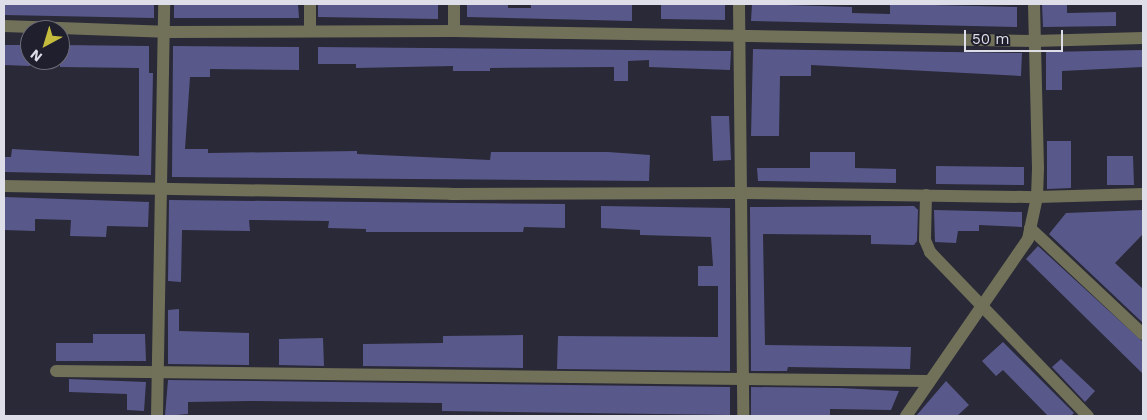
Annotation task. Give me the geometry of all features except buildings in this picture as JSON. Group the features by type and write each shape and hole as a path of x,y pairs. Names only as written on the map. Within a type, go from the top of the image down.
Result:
{"street":[{"path":"157,416 164,4"},
{"path":"310,4 310,31"},
{"path":"454,4 454,32"},
{"path":"739,4 739,193 743,416"},
{"path":"906,416 1028,239 1037,197 1034,4"},
{"path":"4,26 164,32 454,32 1034,41 1143,38"},
{"path":"4,186 451,194 739,193 1037,197 1143,194"},
{"path":"926,195 925,235 930,252 1088,416"},
{"path":"1030,228 1143,334"},
{"path":"56,371 743,378 928,382"}]}
